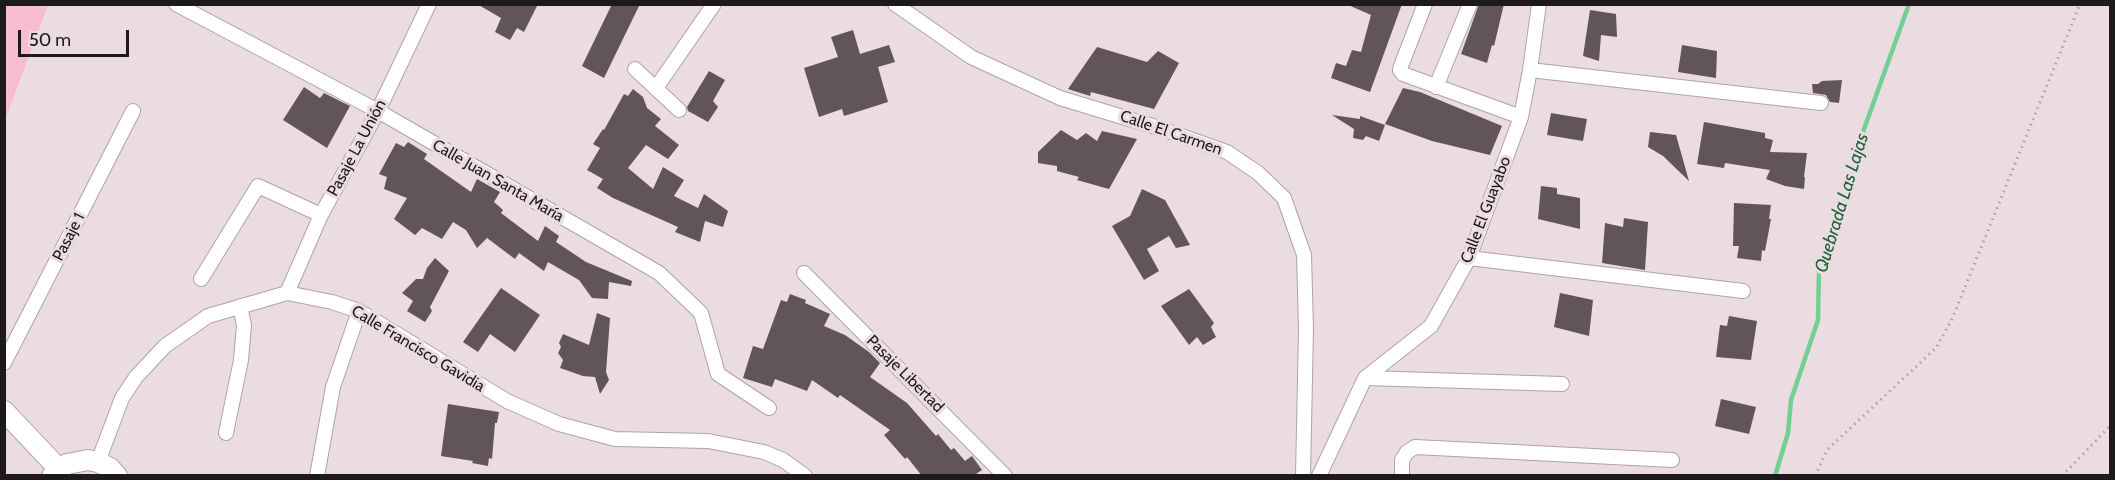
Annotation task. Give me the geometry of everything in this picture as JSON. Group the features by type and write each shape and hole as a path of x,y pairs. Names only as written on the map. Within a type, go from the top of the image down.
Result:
{"street":[{"name":"Calle Juan Santa María","path":"176,4 378,111 659,273 701,313 718,374 769,408"},
{"name":"Pasaje La Unión","path":"287,293 321,215 378,111 429,4"},
{"path":"656,88 714,4"},
{"name":"Calle El Carmen","path":"895,4 971,57 1060,98 1159,128 1227,152 1258,173 1284,198 1304,255 1306,328 1303,476"},
{"path":"1425,4 1400,70 1403,74 1521,117"},
{"path":"1436,87 1470,4"},
{"name":"Calle El Guayabo","path":"1319,476 1365,378 1431,326 1469,258 1521,117 1539,4"},
{"path":"635,69 679,110"},
{"path":"1530,70 1821,104"},
{"name":"Pasaje 1","path":"4,363 133,111"},
{"path":"201,279 258,186 321,215"},
{"path":"1469,258 1743,291"},
{"name":"Pasaje Libertad","path":"804,273 1005,476"},
{"name":"Calle Francisco Gavidia","path":"98,462 122,398 136,377 165,346 196,323 220,312 287,293 332,302 359,311 507,401 559,424 615,439 708,441 764,452 783,460 805,476"},
{"path":"226,433 241,360 244,325 240,306"},
{"path":"317,476 333,387 359,311"},
{"path":"1365,378 1563,384"},
{"path":"4,411 55,472 78,461 98,462 110,468 117,476"},
{"path":"1402,476 1402,460 1407,452 1415,447 1672,460"}],"path":[{"path":"1815,476 1827,450 1936,348 1952,319 2080,4"},
{"path":"2062,476 2110,426"}],"shaded area":[{"path":"4,5 48,5 5,120"}],"building":[{"path":"477,4 538,4 524,32 517,28 510,40 495,32 501,18"},
{"path":"612,4 640,4 604,78 582,66"},
{"path":"1346,4 1402,4 1370,92 1331,78 1336,63 1346,66 1352,50 1361,52 1371,15"},
{"path":"1479,4 1504,4 1494,46 1492,45 1487,63 1461,54"},
{"path":"1590,10 1616,14 1617,37 1601,35 1599,61 1583,56"},
{"path":"853,30 860,54 889,45 895,62 878,67 888,102 844,116 842,109 819,117 804,68 838,57 831,37"},
{"path":"1682,45 1717,51 1716,78 1678,72"},
{"path":"1097,47 1147,62 1158,51 1179,63 1154,109 1091,92 1090,96 1068,89"},
{"path":"709,71 725,80 713,101 718,107 708,122 688,111 687,107"},
{"path":"1842,80 1839,103 1830,102 1826,95 1813,93 1812,84"},
{"path":"304,87 320,98 324,93 350,106 327,148 283,120"},
{"path":"1403,88 1420,92 1502,126 1490,155 1432,141 1385,124"},
{"path":"633,89 643,97 647,108 661,119 655,126 679,145 668,159 646,145 628,168 653,189 663,167 684,180 674,196 698,208 704,194 728,211 723,227 705,221 700,242 675,232 678,227 613,198 597,188 603,179 587,170 600,148 593,144 604,130 624,94 628,96"},
{"path":"1551,113 1587,119 1583,141 1547,135"},
{"path":"1332,115 1360,119 1360,116 1385,125 1379,141 1366,136 1363,140 1353,138 1354,129"},
{"path":"1704,122 1765,133 1765,138 1773,140 1770,152 1807,153 1804,189 1785,186 1766,179 1770,170 1725,163 1724,168 1697,164"},
{"path":"1061,130 1077,140 1086,133 1097,141 1102,131 1137,139 1109,189 1077,180 1079,177 1057,171 1057,166 1038,163 1038,152"},
{"path":"1650,132 1676,135 1689,181 1663,156 1648,147"},
{"path":"408,142 427,154 424,159 471,192 477,179 500,192 494,202 503,210 501,213 538,241 545,226 559,236 556,242 586,262 632,281 631,286 609,282 608,299 592,298 579,280 548,262 544,271 519,253 515,259 487,238 477,248 466,230 453,222 442,239 422,228 415,235 394,219 407,198 384,189 387,177 379,174 396,143 404,147"},
{"path":"1541,186 1557,188 1557,194 1580,198 1580,229 1538,219"},
{"path":"1142,189 1165,200 1190,245 1176,248 1169,236 1147,249 1159,271 1144,280 1112,226 1130,216"},
{"path":"1734,203 1771,205 1769,219 1771,219 1761,261 1737,258 1739,246 1733,246"},
{"path":"1624,218 1648,222 1645,270 1602,263 1605,223 1623,227"},
{"path":"435,258 449,271 430,307 432,311 425,322 407,311 413,301 402,293 416,279 423,279 427,268"},
{"path":"501,288 540,315 515,352 490,334 478,352 463,342"},
{"path":"1189,289 1214,323 1211,327 1216,337 1203,345 1197,337 1189,345 1161,306"},
{"path":"1560,293 1593,300 1589,336 1554,327"},
{"path":"790,294 830,314 824,326 845,335 880,363 870,377 907,403 951,450 954,448 965,461 972,456 982,470 973,476 922,476 907,457 905,459 884,435 890,430 840,395 838,398 812,380 807,391 775,379 772,387 743,378 753,346 763,349 781,300 787,302"},
{"path":"597,313 610,318 606,372 609,380 600,394 595,377 583,376 560,368 563,360 558,353 563,334 589,345"},
{"path":"1729,316 1757,321 1751,360 1716,357 1720,325 1727,326"},
{"path":"1721,399 1756,407 1749,434 1715,426"},
{"path":"448,404 499,412 497,423 495,423 492,459 489,458 488,466 441,456"}],"waterway":[{"name":"Quebrada Las Lajas","path":"1775,476 1788,433 1791,400 1818,320 1819,269 1837,229 1864,129 1909,4"}]}
